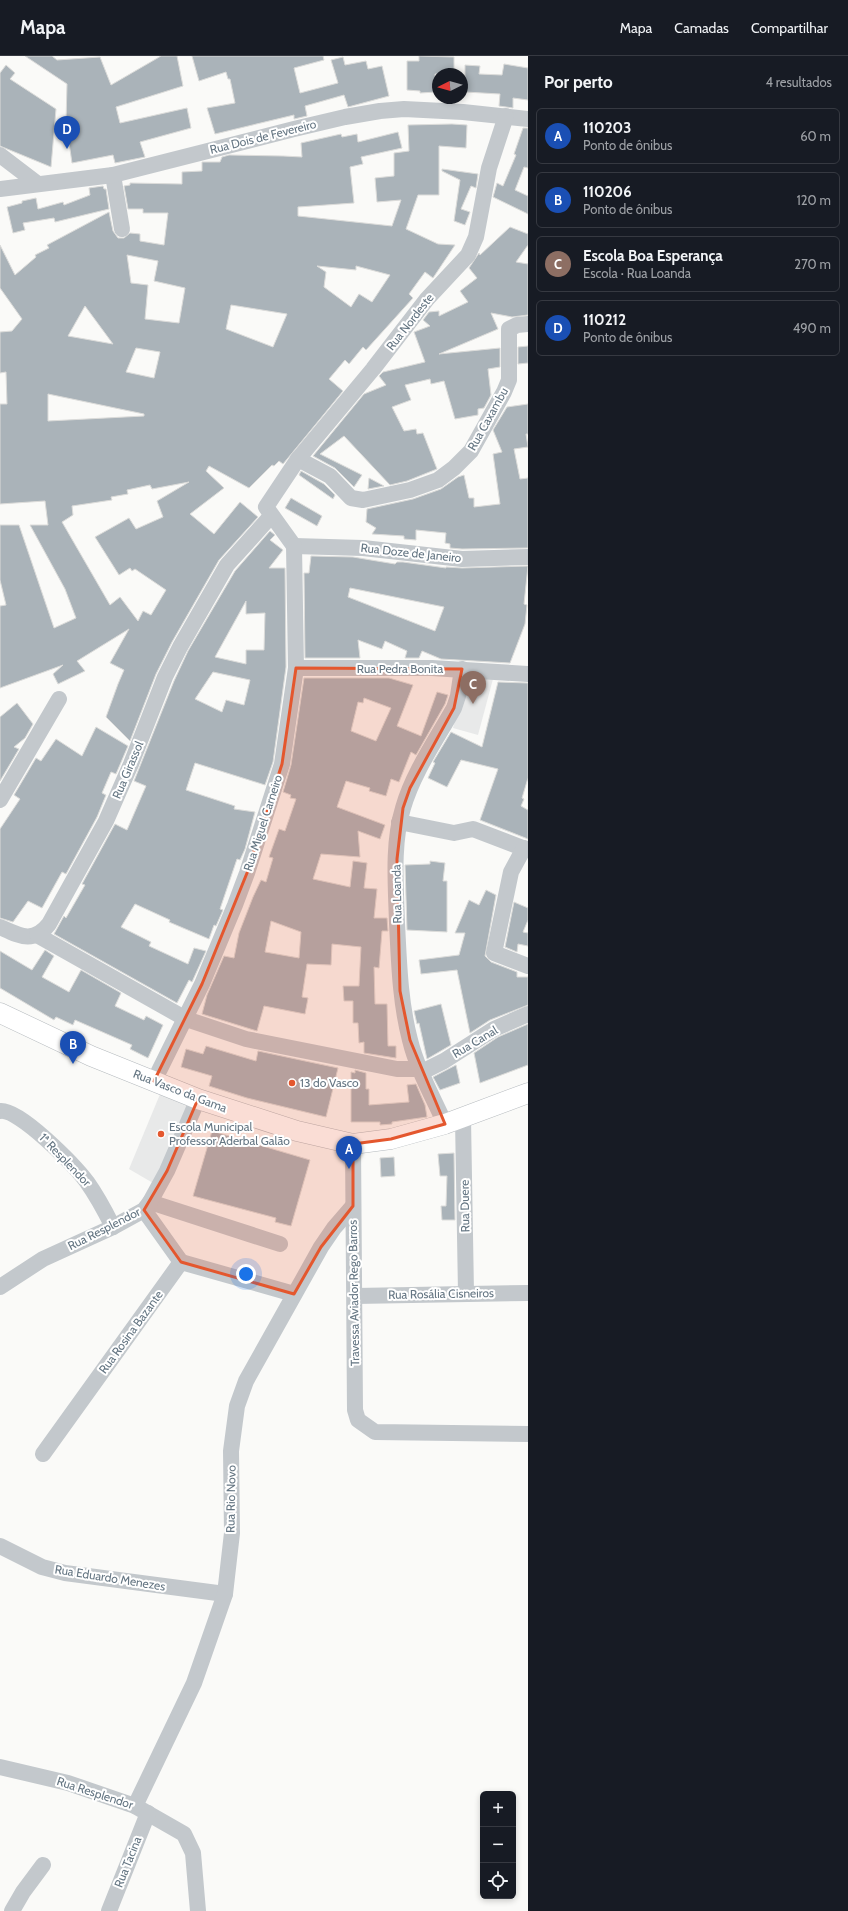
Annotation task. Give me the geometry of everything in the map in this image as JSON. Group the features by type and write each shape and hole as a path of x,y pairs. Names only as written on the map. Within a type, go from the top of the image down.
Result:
{"main road":[{"name":"Rua Vasco da Gama","path":"0,1013 91,1056 198,1099 297,1131 353,1144 391,1139 454,1121 528,1093"}],"street":[{"name":"Rua Dois de Fevereiro","path":"0,189 113,174 294,129 364,114 404,108 528,119"},
{"name":"Rua Nordeste","path":"268,511 298,459 373,369 427,299 468,255 476,237 489,168 506,116"},
{"path":"0,155 38,184"},
{"path":"113,174 122,230"},
{"name":"Rua Caxambu","path":"298,459 330,476 351,498 363,500 410,490 438,480 454,468 472,451 509,380 509,329 517,325 528,324"},
{"path":"268,511 294,546"},
{"name":"Rua Girassol","path":"37,935 49,924 106,821 131,764 165,678 180,647 227,565 268,511"},
{"name":"Rua Doze de Janeiro","path":"294,546 363,548 462,559 528,557"},
{"name":"Rua Miguel Carneiro","path":"154,1081 202,984 242,886 276,788 282,764 296,668 294,546"},
{"name":"Rua Pedra Bonita","path":"296,668 462,670 528,674"},
{"name":"Rua Loanda","path":"454,1121 421,1071 410,1040 400,991 396,906 399,822 410,788 454,708 458,696 462,670"},
{"path":"0,800 59,699"},
{"path":"399,822 454,833 473,829 526,849 511,872 494,953 528,966"},
{"path":"0,927 22,936 37,935 186,1018 246,1039 397,1070 421,1071"},
{"name":"Rua Canal","path":"421,1071 444,1061 494,1029 528,1014"},
{"name":"Rua Resplendor","path":"0,1287 43,1260 113,1227 147,1206 167,1171 198,1099"},
{"name":"1ª Resplendor","path":"0,1111 8,1112 46,1138 86,1180 98,1197 113,1227"},
{"name":"Rua Duere","path":"454,1121 466,1293"},
{"name":"Travessa Aviador Rego Barros","path":"353,1144 356,1410 358,1420 375,1432 528,1434"},
{"path":"147,1206 280,1244"},
{"path":"147,1206 181,1262 294,1294"},
{"name":"Rua Rio Novo","path":"141,1810 194,1683 225,1594 232,1533 231,1451 237,1406 246,1380 321,1247 334,1228 353,1206"},
{"name":"Rua Rosina Bazante","path":"43,1454 181,1262"},
{"name":"Rua Rosália Cisneiros","path":"355,1296 528,1293"},
{"name":"Rua Eduardo Menezes","path":"0,1546 42,1567 64,1573 225,1594"},
{"name":"Rua Resplendor","path":"0,1767 68,1783 141,1810 184,1834 193,1853 198,1911"},
{"name":"Rua Tacina","path":"109,1911 141,1810"},
{"path":"12,1911 23,1892 43,1865"}],"highlighted area":[{"path":"296,668 462,669 454,708 410,788 403,808 397,859 400,991 410,1040 445,1124 391,1139 353,1144 353,1206 321,1247 294,1294 181,1262 144,1210 167,1171 198,1099 154,1081 202,984 247,873 282,764"}],"shaded area":[{"path":"468,673 493,679 478,735 453,728"},
{"name":"Escola Municipal Professor Aderbal Galão","path":"163,1087 193,1101 153,1183 129,1169"}],"building":[{"path":"25,56 52,56 57,60 100,57 111,85 161,56 177,56 183,86 116,107 120,123 187,108 191,128 140,142 145,157 115,163 113,155 72,163 66,122 67,84"},
{"path":"192,56 323,56 324,60 294,68 300,93 338,83 331,60 343,57 345,65 366,61 368,69 382,66 389,96 348,107 344,95 305,106 307,116 294,119 294,115 215,134 207,108 235,103 230,79 228,79 226,72 199,81"},
{"path":"419,56 454,57 454,68 432,68 432,92 420,93 420,91 407,90 407,61 419,61"},
{"path":"504,64 528,68 528,100 513,98 513,108 499,106 500,94 468,92 468,68 465,68 465,65 480,66 479,74 502,75"},
{"path":"6,65 15,73 10,79 56,109 51,167 0,146 0,73"},
{"path":"408,125 467,125 466,148 439,146 439,195 418,195 406,229 438,244 455,245 433,278 425,272 409,294 413,298 366,350 363,347 349,364 345,360 329,379 343,391 283,464 279,461 274,466 272,465 249,488 209,466 206,471 224,488 190,514 214,534 240,502 258,517 219,560 172,642 156,674 130,741 106,717 124,670 110,663 129,629 77,661 85,671 58,684 53,674 63,665 0,688 0,606 6,605 0,580 0,525 19,525 54,628 76,618 65,589 30,525 48,525 45,501 0,504 0,404 7,404 6,372 0,373 0,332 12,331 22,319 0,288 0,245 15,275 36,257 35,255 49,248 47,245 109,212 113,231 118,238 124,238 130,233 140,234 140,241 164,245 168,213 143,213 143,209 128,209 124,186 130,185 130,183 182,184 182,172 202,171 202,162 220,162 222,157 229,155 302,157 301,143 341,134 342,137 357,134 358,142 398,132 402,148 361,157 363,164 350,167 354,203 298,207 298,216 392,226 401,200 377,202 375,178 394,176 394,153 409,151","holes":["127,255 158,261 154,281 185,288 179,323 145,319 148,285 131,283","317,266 356,270 356,266 390,275 372,302 359,294 351,307 324,287 326,272","231,305 287,314 273,347 226,329","85,306 113,344 68,336","136,348 160,352 154,378 126,372","48,394 144,414 144,416 48,421","189,482 157,501 163,517 136,529 129,518 95,537 119,575 130,568 132,571 135,569 166,590 151,615 143,611 138,621 120,597 110,605 62,522 73,515 72,506 112,500 111,497 128,494 127,490 150,485 152,489"]},
{"path":"523,128 528,128 528,168 524,167 515,190 528,196 528,214 493,197 497,183 503,186 516,155 514,154"},
{"path":"442,169 478,174 476,188 471,186 461,209 470,212 465,225 454,221 460,180 442,171"},
{"path":"103,186 104,189 106,189 109,209 55,222 54,218 23,223 25,230 13,233 7,207 22,203 22,201 36,198 38,209 63,202 64,205 90,195 89,188"},
{"path":"510,227 528,234 528,245 516,262 528,264 528,315 512,317 491,313 498,329 439,354 500,348 500,367 488,369 491,395 484,408 478,409 478,415 455,419 444,381 431,384 430,379 405,385 411,400 392,407 404,431 416,429 417,434 423,433 437,469 407,481 390,485 344,436 320,454 362,475 354,487 335,468 313,456 364,394 386,385 379,376 383,372 425,362 414,332 430,326 423,320 429,312 439,311 439,316 468,302 460,291 477,278 469,268 479,253 480,255"},
{"path":"528,346 528,363 518,364 518,347"},
{"path":"528,404 528,434 526,434 528,447 514,449 520,479 528,478 528,548 450,548 450,544 445,543 446,533 416,530 416,540 404,539 404,536 372,534 376,528 366,522 367,509 413,499 441,489 458,477 464,475 469,498 474,498 474,507 500,504 493,454 502,452 493,430 507,407"},
{"path":"301,471 324,484 335,495 333,499 299,475"},
{"path":"369,478 384,486 368,489"},
{"path":"291,498 322,516 317,526 285,508"},
{"path":"270,531 275,535 270,540 283,550 269,568 285,568 286,667 273,762 265,785 195,763 186,790 235,806 234,809 255,812 245,849 240,860 237,859 220,909 223,910 216,926 214,925 209,939 169,922 170,920 135,904 121,927 151,942 149,946 188,964 194,948 206,951 192,982 189,980 177,1003 54,934 64,916 66,918 85,885 82,884 115,824 127,830 146,786 134,781 174,681 188,651 235,571","holes":["246,601 246,614 265,613 264,650 246,650 246,664 215,657","213,672 250,680 244,705 226,700 222,712 195,699"]},
{"path":"311,556 353,557 395,564 397,562 403,562 446,568 528,566 524,604 527,605 525,624 510,663 441,659 422,651 419,658 405,658 407,651 385,641 382,649 358,640 360,658 305,658 304,573 309,573","holes":["350,588 444,607 435,631 348,597"]},
{"path":"304,678 389,678 413,685 397,726 421,736 437,692 448,695 445,704 416,755 411,752 399,782 391,779 386,796 369,791 370,788 346,781 337,807 385,825 380,839 358,831 360,857 321,854 313,879 350,887 353,861 367,863 364,888 377,889 374,918 387,918 388,931 382,931 379,968 374,967 375,1004 387,1004 388,1046 396,1046 396,1058 364,1053 364,1042 359,1043 358,1023 353,1023 353,1001 344,1001 343,986 359,986 361,947 332,944 331,965 307,964 302,997 308,998 305,1014 264,1006 257,1031 202,1014 207,995 224,956 234,958 239,933 253,897 261,880 266,882 273,858 269,857 279,829 285,831 296,799 290,798 291,795 283,792 291,765","holes":["364,698 391,708 376,741 351,731 358,702 363,703","271,921 301,932 299,958 265,952"]},
{"path":"498,682 528,683 528,778 522,798 524,799 521,806 528,810 528,839 480,820 498,769 461,760 447,787 428,778 435,763 433,762 451,732 482,747"},
{"path":"17,703 33,724 25,738 14,747 19,749 0,781 0,717"},
{"path":"96,727 128,746 116,774 111,772 102,793 106,795 97,817 66,874 62,872 42,908 28,901 13,922 0,918 0,829 20,799 14,795 36,758 41,761 56,739 82,756"},
{"path":"430,861 445,863 443,881 447,881 447,932 407,930 405,865 430,864"},
{"path":"486,890 496,895 485,956 491,962 517,972 517,977 528,977 528,1005 490,1020 470,1033 457,970 421,974 419,960 459,955 465,933 455,933 469,900 479,905"},
{"path":"514,902 528,908 528,920 523,932 528,933 528,946 518,944 517,952 505,947"},
{"path":"45,950 54,956 42,977 69,992 81,970 121,993 115,1006 144,1020 146,1016 163,1025 148,1058 130,1049 132,1045 75,1020 73,1025 56,1017 54,1020 0,988 0,951 32,970"},
{"path":"441,1004 451,1045 427,1059 419,1023 417,1024 414,1011"},
{"path":"528,1024 528,1065 480,1083 474,1053 498,1037"},
{"name":"13 do Vasco","path":"206,1046 256,1061 258,1051 338,1068 326,1117 247,1098 209,1086 212,1076 181,1067 186,1049 203,1054"},
{"path":"456,1065 460,1083 440,1090 433,1077"},
{"path":"355,1070 366,1073 366,1089 369,1089 369,1105 409,1102 407,1085 416,1084 425,1105 427,1117 380,1125 380,1122 351,1122 351,1072 355,1073"},
{"path":"212,1131 310,1160 291,1226 275,1222 276,1218 193,1196"},
{"path":"454,1153 455,1220 442,1220 441,1206 446,1206 447,1176 440,1176 438,1154"},
{"path":"394,1157 395,1176 381,1177 380,1158"}],"place":[{"name":"110212","path":"67,149"},
{"name":"Escola Boa Esperança","path":"473,704"},
{"name":"110206","path":"73,1064"},
{"name":"13 do Vasco","path":"292,1083"},
{"name":"Escola Municipal Professor Aderbal Galão","path":"161,1134"},
{"name":"110203","path":"349,1169"}]}
